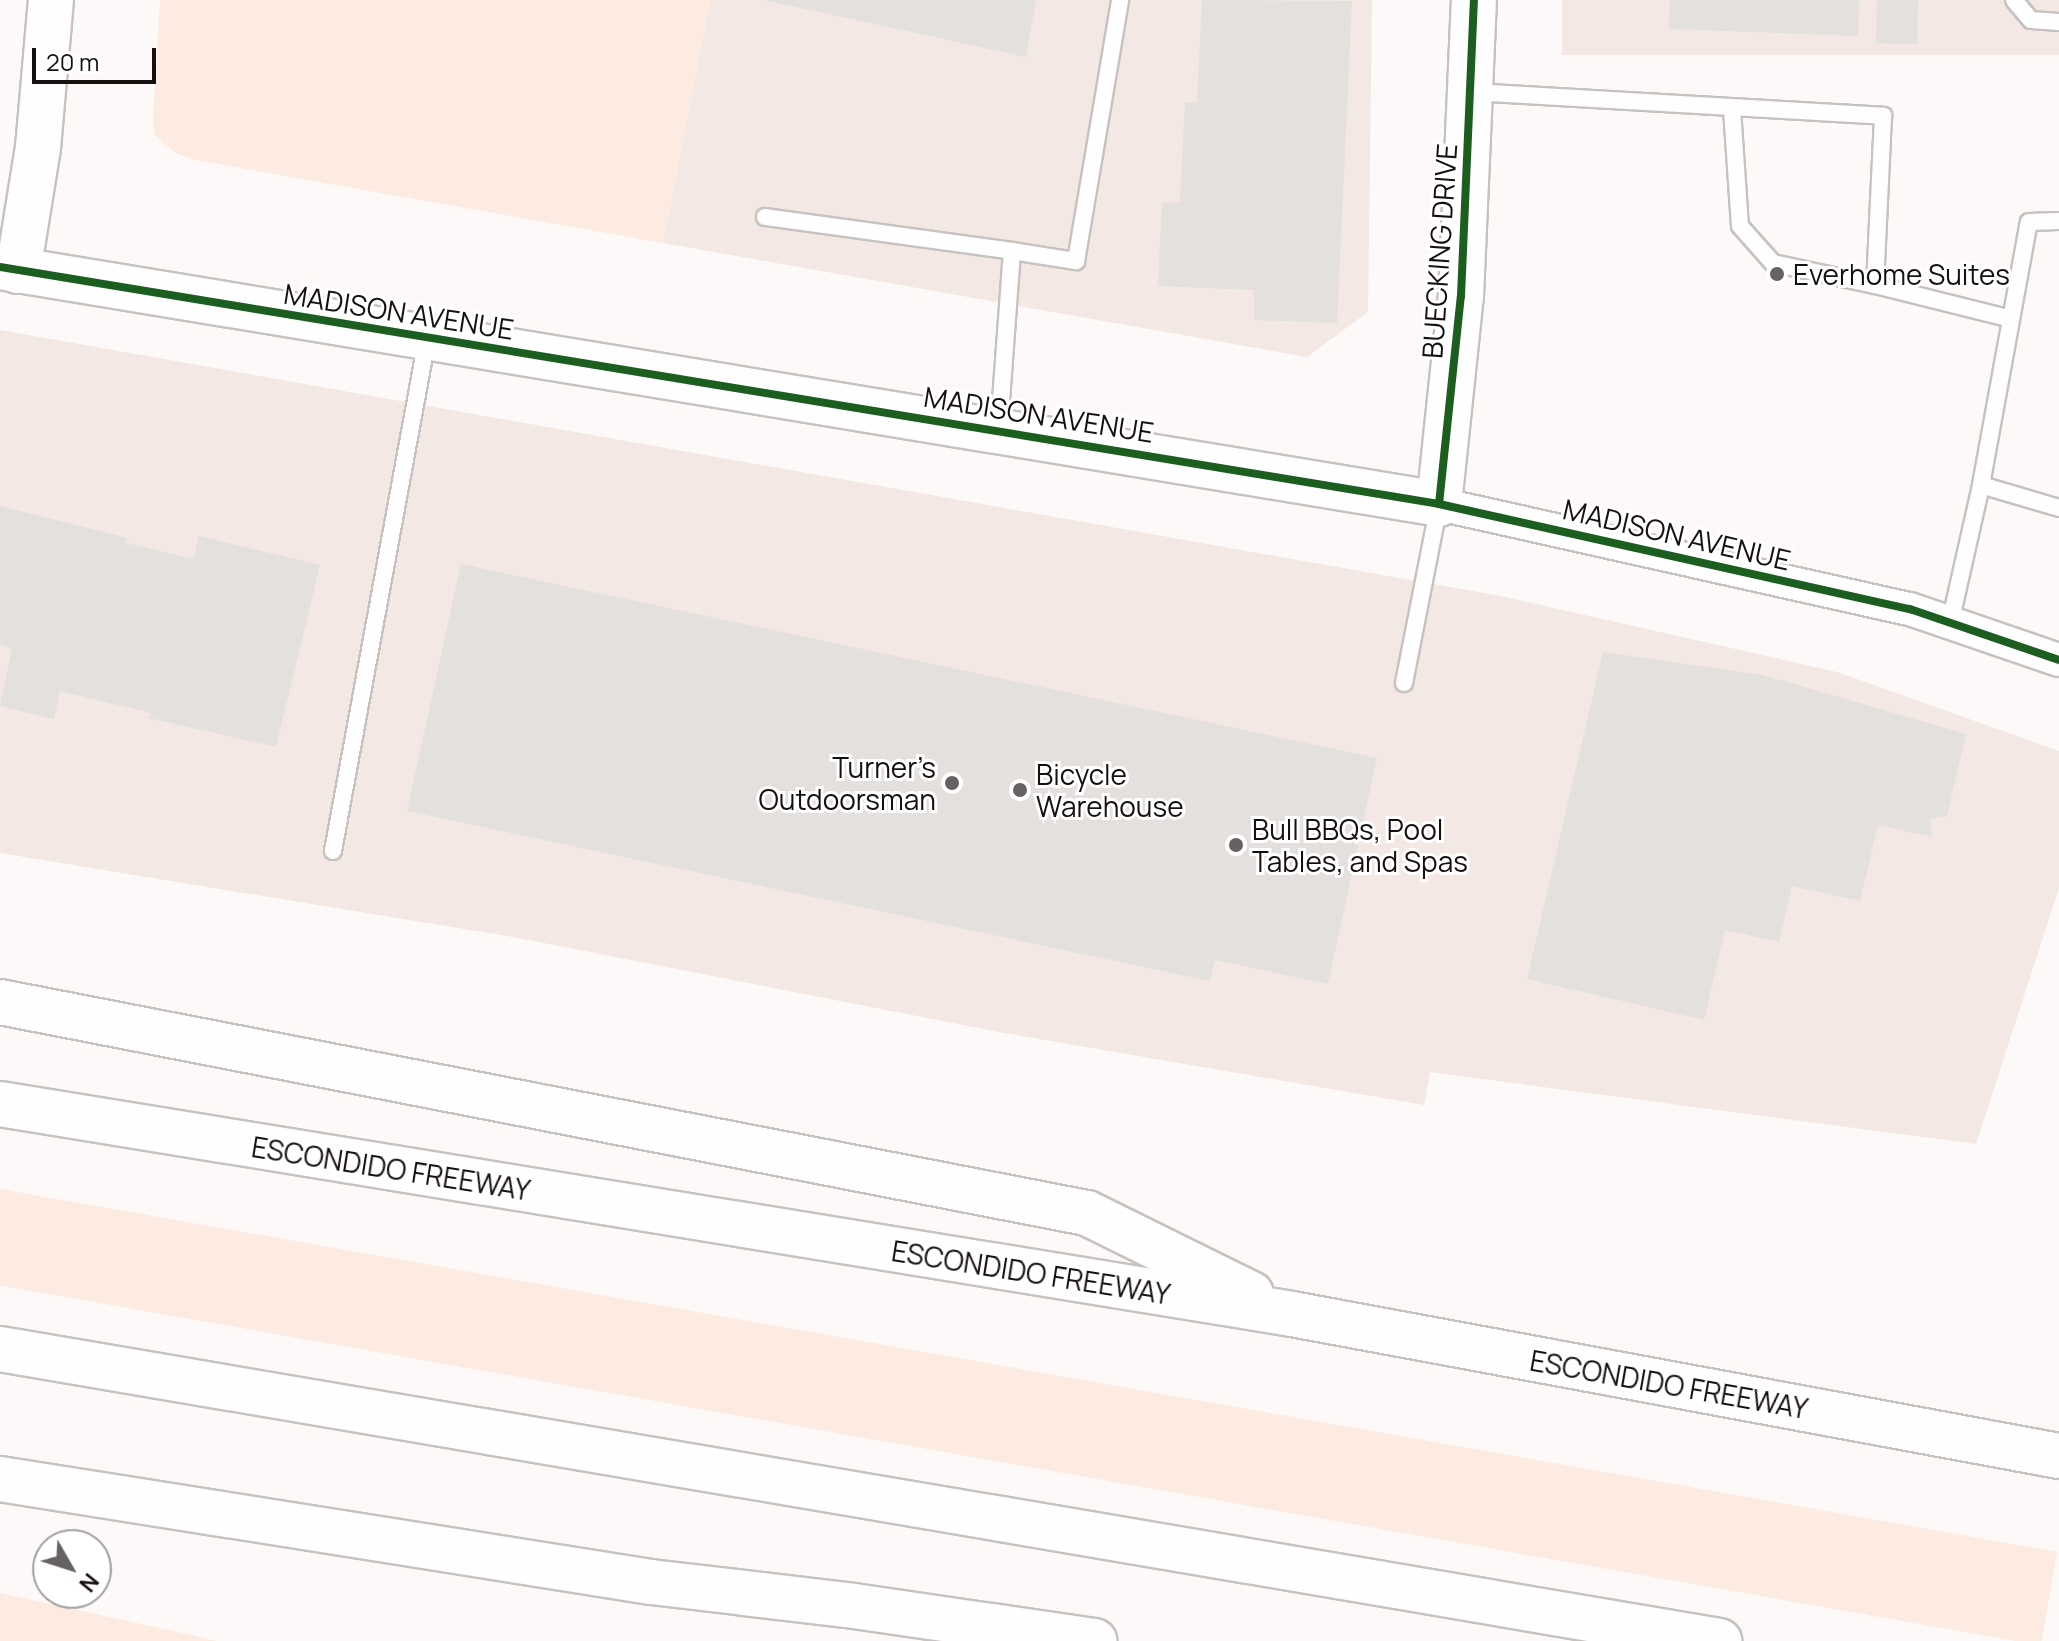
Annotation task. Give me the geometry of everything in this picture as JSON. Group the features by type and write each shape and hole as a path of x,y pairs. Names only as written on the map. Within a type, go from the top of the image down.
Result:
{"main road":[{"path":"9,269 38,148 51,0"},
{"name":"BUECKING DRIVE","path":"1439,504 1461,296 1474,0"},
{"name":"MADISON AVENUE","path":"9,269 999,429 1439,504"},
{"path":"0,1002 1087,1213 1292,1314"},
{"name":"ESCONDIDO FREEWAY","path":"0,1104 1292,1314 2059,1456"},
{"path":"0,1349 1719,1641"},
{"path":"0,1479 651,1582 854,1606 1094,1641"}],"street":[{"name":"MADISON AVENUE","path":"1439,504 1910,609 2059,660"}],"lane":[{"path":"765,217 1076,261 1120,0"},
{"path":"2014,0 2031,20 2059,22"},
{"path":"1470,92 1883,116 1875,285"},
{"path":"1732,109 1740,226 1773,263 2011,319"},
{"path":"1950,623 1981,485 2029,222 2059,221"},
{"path":"999,429 1012,251"},
{"path":"333,851 427,338"},
{"path":"1981,485 2059,508"},
{"path":"1404,683 1439,504"}],"shaded area":[{"path":"160,0 710,0 663,243 195,160 175,153 154,134"},
{"path":"710,0 1372,0 1368,312 1307,357 663,243"},
{"path":"1562,0 2059,0 2059,55 1562,55"},
{"path":"0,330 1501,596 1837,672 2059,751 2059,888 1976,1144 1430,1072 1424,1105 999,1032 513,937 0,853"},
{"path":"0,1189 2057,1552 2042,1641 2016,1641 0,1285"},
{"path":"0,1593 32,1600 32,1609 73,1609 217,1641 0,1641"}],"building":[{"path":"764,0 1036,0 1026,57"},
{"path":"1202,0 1352,1 1337,323 1254,320 1254,290 1158,286 1162,202 1180,203 1185,102 1197,103"},
{"path":"1670,0 1859,0 1858,36 1669,29"},
{"path":"1877,0 1918,0 1917,44 1876,43"},
{"path":"0,506 127,538 126,543 194,559 199,536 320,565 276,747 149,718 151,713 60,691 54,719 0,706 12,648 0,645"},
{"path":"461,564 1377,758 1328,984 1215,960 1210,981 407,811"},
{"path":"1603,652 1763,675 1966,734 1947,816 1930,819 1932,837 1878,825 1860,901 1792,886 1779,942 1725,930 1704,1020 1527,979"}],"cycle path":[{"path":"1439,504 1461,296 1474,0"},
{"path":"0,267 1439,504 1910,609 2059,660"}],"place":[{"name":"Everhome Suites","path":"1777,274"},
{"name":"Turner’s Outdoorsman","path":"952,783"},
{"name":"Bicycle Warehouse","path":"1020,790"},
{"name":"Bull BBQs, Pool Tables, and Spas","path":"1236,845"}]}
